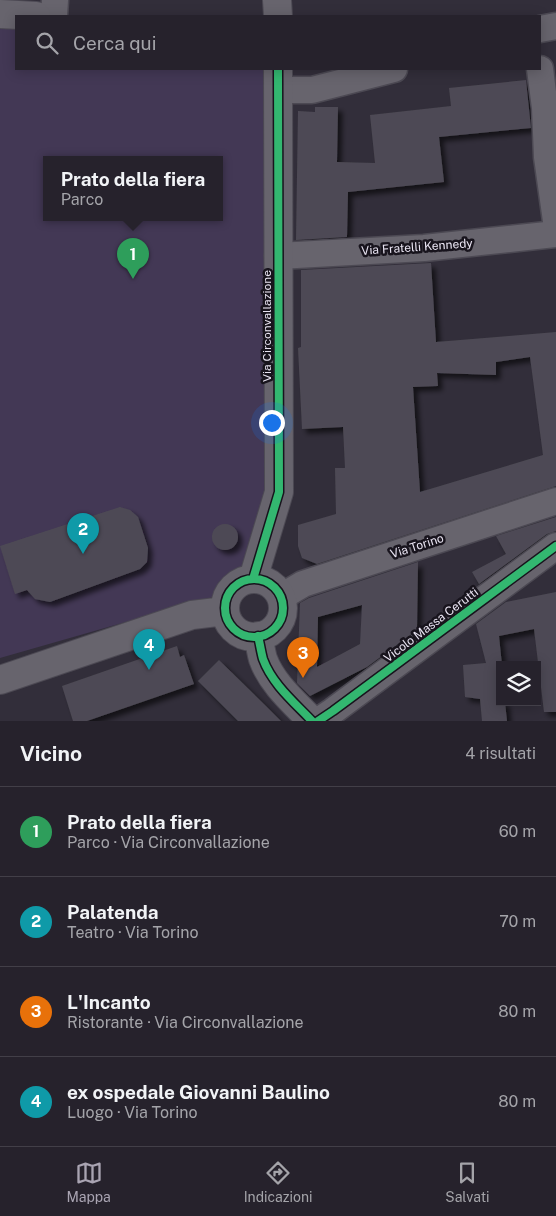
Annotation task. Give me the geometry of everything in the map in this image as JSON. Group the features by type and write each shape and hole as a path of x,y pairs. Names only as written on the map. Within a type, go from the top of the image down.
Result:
{"street":[{"path":"54,15 56,0"},
{"path":"278,0 278,15"},
{"path":"0,14 18,15"},
{"path":"541,29 556,26"},
{"path":"278,79 312,90 390,70"},
{"path":"540,70 545,108 547,157 556,221"},
{"name":"Via Circonvallazione","path":"253,579 278,492 278,79"},
{"name":"Via Fratelli Kennedy","path":"278,256 424,248 556,234"},
{"name":"Via Torino","path":"281,597 303,584 556,501"},
{"name":"Vicolo Massa Cerutti","path":"318,721 333,712 556,546"},
{"path":"253,579 270,583 277,589 281,597 283,606 279,622 274,629 266,634 249,636 240,633 233,628 228,620 225,611 229,593 241,582 253,579"},
{"path":"0,680 192,615 225,611"},
{"path":"258,636 264,660 270,672 280,687 312,721"}],"shaded area":[{"path":"0,27 15,28 15,70 266,70 268,490 243,568 213,597 0,658"}],"building":[{"path":"526,80 531,128 439,137 444,182 348,192 347,237 296,240 298,111 315,112 315,107 338,107 337,162 375,163 370,115 451,106 449,88"},
{"path":"431,263 436,342 556,332 556,486 317,564 302,558 298,546 298,525 336,514 335,468 345,468 343,427 302,429 298,348 301,347 301,270","holes":["530,357 543,455 420,492 413,387 438,386 437,373 496,375 496,362"]},
{"path":"120,507 130,510 138,517 148,548 147,562 140,569 50,602 35,599 27,590 15,594 0,546"},
{"path":"556,517 556,531 547,534 479,584 472,572 506,554 496,536"},
{"path":"225,524 234,528 238,537 234,546 225,550 216,546 212,537 216,528"},
{"path":"418,562 417,630 367,667 310,696 297,683 300,603 309,598","holes":["362,605 360,644 317,667 318,617"]},
{"path":"556,592 556,712 544,712 541,687 541,661 538,661 534,629 499,636 502,661 496,661 496,706 505,706 507,721 482,721 480,699 465,697 463,665 486,663 476,624 506,602"},
{"path":"177,646 180,657 184,655 194,684 87,721 73,721 62,686"},
{"path":"219,660 281,721 238,721 198,681"}],"cycle path":[{"path":"253,579 279,492 278,70"},
{"path":"318,721 556,546"},
{"path":"254,579 265,581 278,592 283,608 281,619 270,632 254,637 243,635 230,624 225,608 227,597 238,584 254,579"},
{"path":"258,636 263,659 272,677 284,693 312,721"}],"place":[{"name":"Prato della fiera","path":"133,279"},
{"name":"Palatenda","path":"83,554"},
{"name":"ex ospedale Giovanni Baulino","path":"149,670"},
{"name":"L'Incanto","path":"303,678"}]}
